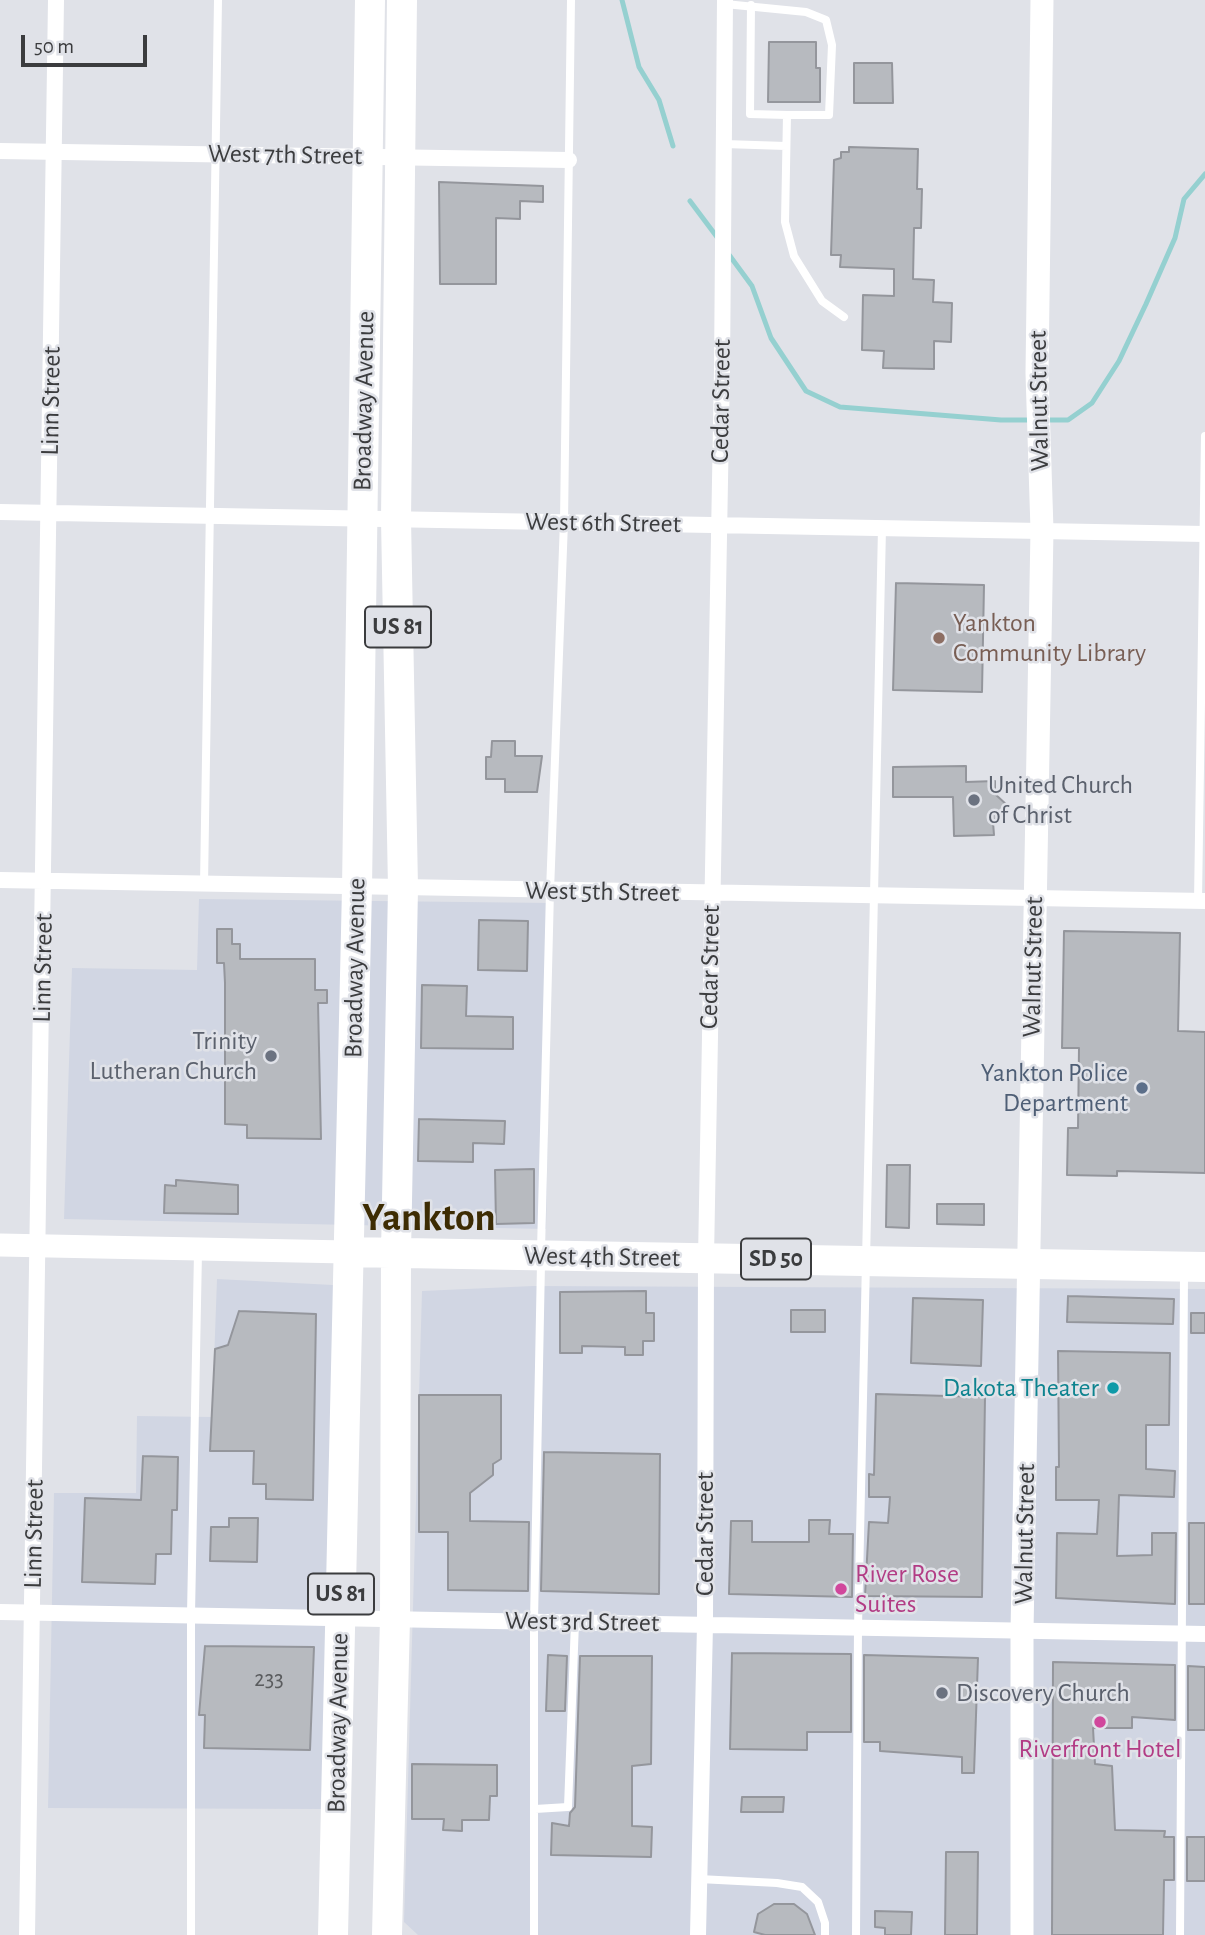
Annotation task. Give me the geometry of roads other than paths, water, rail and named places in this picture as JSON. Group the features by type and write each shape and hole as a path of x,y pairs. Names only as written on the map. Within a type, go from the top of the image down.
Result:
{"highway":[{"name":"Broadway Avenue","path":"333,1935 357,888 370,0"},
{"name":"Broadway Avenue","path":"387,1935 395,1618 396,1253 403,888 396,519 402,0"},
{"name":"West 4th Street","path":"347,1252 1195,1267"}],"street":[{"name":"Linn Street","path":"27,1935 56,0"},
{"name":"Walnut Street","path":"1021,1935 1022,1631 1042,530 1037,443 1037,373 1042,0"},
{"name":"Cedar Street","path":"698,1935 705,1625 706,1258 723,276 725,2"},
{"name":"West 7th Street","path":"0,150 569,160"},
{"name":"West 6th Street","path":"0,512 1205,534"},
{"name":"West 5th Street","path":"0,880 1202,901"},
{"name":"West 4th Street","path":"0,1245 347,1252"},
{"name":"West 3rd Street","path":"0,1612 1205,1634"}],"lane":[{"path":"204,884 218,0"},
{"path":"534,1935 534,1621 550,891 564,522 571,0"},
{"path":"725,2 751,5 806,12 827,20 832,45 829,115 750,114 751,5"},
{"path":"787,115 785,222 794,256 821,301 844,317"},
{"path":"724,144 786,146"},
{"path":"1202,901 1205,436"},
{"path":"856,1935 858,1627 882,528"},
{"path":"191,1935 191,1614 199,1248"},
{"path":"1180,1935 1182,1634 1195,1267"},
{"path":"535,1809 568,1807 575,1622"},
{"path":"699,1879 777,1882 802,1887 818,1902 825,1923 825,1935"}],"waterway":[{"path":"622,0 639,67 659,100 673,146"},
{"path":"1043,420 1068,420 1092,403 1119,361 1146,304 1175,238 1184,199 1205,174"},
{"path":"690,201 720,241"},
{"path":"727,252 752,286 771,338 806,391 840,407 1001,420 1034,420"}],"place":[{"name":"Yankton Community Library","path":"939,638"},
{"name":"United Church of Christ","path":"974,800"},
{"name":"Trinity Lutheran Church","path":"271,1056"},
{"name":"Yankton Police Department","path":"1142,1088"},
{"name":"Dakota Theater","path":"1113,1388"},
{"name":"River Rose Suites","path":"841,1589"},
{"name":"Discovery Church","path":"942,1693"},
{"name":"Riverfront Hotel","path":"1100,1722"}],"district":[{"name":"Yankton","path":"429,1218"}]}
